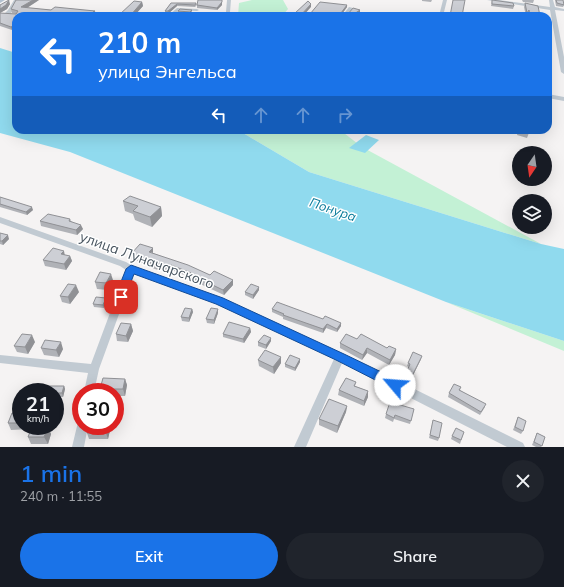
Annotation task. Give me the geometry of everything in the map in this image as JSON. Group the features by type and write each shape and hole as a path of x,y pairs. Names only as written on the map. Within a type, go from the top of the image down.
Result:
{"street":[{"path":"2,15 10,11 16,0"},
{"path":"228,12 229,0"},
{"path":"442,12 445,0"},
{"path":"489,0 564,10"},
{"path":"551,0 564,72"},
{"path":"348,12 351,8"},
{"path":"175,12 179,9 197,10"},
{"path":"2,15 12,16"},
{"path":"552,97 564,99"},
{"name":"улица Луначарского","path":"0,220 124,264 131,269 220,301 340,357 519,447"},
{"path":"91,383 94,369 131,269"},
{"path":"300,447 340,357"},
{"path":"0,359 94,369"},
{"path":"78,447 80,435"}],"green space":[{"path":"252,0 283,0 288,9 285,12 238,12 239,3"},
{"path":"245,134 345,134 362,147 512,228 512,234 523,234 541,244 309,172"},
{"path":"446,302 564,341 564,351"}],"water":[{"name":"Понура","path":"0,48 12,52 12,134 245,134 309,172 541,244 564,249 564,341 446,302 70,152 0,133"},
{"path":"366,135 379,140 365,153 349,148"}],"building":[{"path":"9,0 6,5 0,9 0,5"},
{"path":"16,0 33,0 21,7 51,10 55,7 95,11 17,12 18,11 11,9"},
{"path":"198,0 222,0 222,2 217,8 197,5"},
{"path":"453,0 465,0 463,12 451,12"},
{"path":"492,0 513,3 514,6 492,4"},
{"path":"556,0 563,0 564,5 557,3"},
{"path":"134,1 142,2 133,12 122,12"},
{"path":"308,1 311,4 304,12 296,12"},
{"path":"320,2 347,5 342,12 312,12"},
{"path":"171,3 196,3 195,5 177,4 168,11 165,11"},
{"path":"525,3 538,6 539,12 529,12 529,10 527,12"},
{"path":"353,8 360,10 357,12 350,12"},
{"path":"180,9 192,10 190,12 178,11"},
{"path":"0,13 12,14 12,26 0,23"},
{"path":"130,196 161,207 150,217 133,211 138,206 123,201"},
{"path":"0,197 32,207 26,212 0,204"},
{"path":"48,214 70,219 69,221 81,225 76,230 40,221"},
{"path":"0,233 8,235 2,241 0,241"},
{"path":"140,244 153,248 149,252 188,265 210,275 214,271 233,280 223,290 198,278 196,279 188,275 191,273 171,265 169,267 158,263 157,265 148,262 149,260 131,254"},
{"path":"53,248 64,251 61,254 70,256 64,264 43,260"},
{"path":"100,272 111,274 106,283 95,282"},
{"path":"68,284 76,285 68,297 60,296"},
{"path":"251,284 259,287 253,295 245,292"},
{"path":"96,297 106,298 103,305 93,304"},
{"path":"277,302 323,319 325,316 341,323 337,329 327,324 323,329 283,315 284,314 272,309"},
{"path":"185,308 192,309 189,318 181,317"},
{"path":"211,308 218,309 214,320 206,319"},
{"path":"229,322 250,328 243,339 223,334"},
{"path":"121,323 131,324 126,336 116,334"},
{"path":"22,334 32,335 25,347 14,346"},
{"path":"346,334 357,339 361,334 387,348 389,346 396,349 390,360 367,348 363,355 340,343"},
{"path":"264,335 271,338 266,345 258,342"},
{"path":"45,340 61,342 56,350 41,348"},
{"path":"265,350 281,357 273,367 258,360"},
{"path":"413,352 422,356 411,378 405,376 410,364 408,363"},
{"path":"290,355 300,359 295,368 285,364"},
{"path":"103,378 125,379 124,384 102,383"},
{"path":"346,378 356,382 354,386 368,391 364,401 339,390"},
{"path":"454,384 461,387 459,390 486,404 481,412 449,393"},
{"path":"329,399 347,406 338,426 319,419"},
{"path":"390,402 414,409 411,421 395,415 394,418 386,414"},
{"path":"12,413 12,423 8,423"},
{"path":"518,417 526,421 523,431 515,427"},
{"path":"433,420 442,423 439,438 430,435"},
{"path":"456,428 464,432 461,440 452,436"},
{"path":"537,433 545,437 542,446 534,442"},
{"path":"29,435 45,435 44,437 28,437"}],"route":[{"path":"121,297 131,269 220,301 340,357 395,385"}]}
